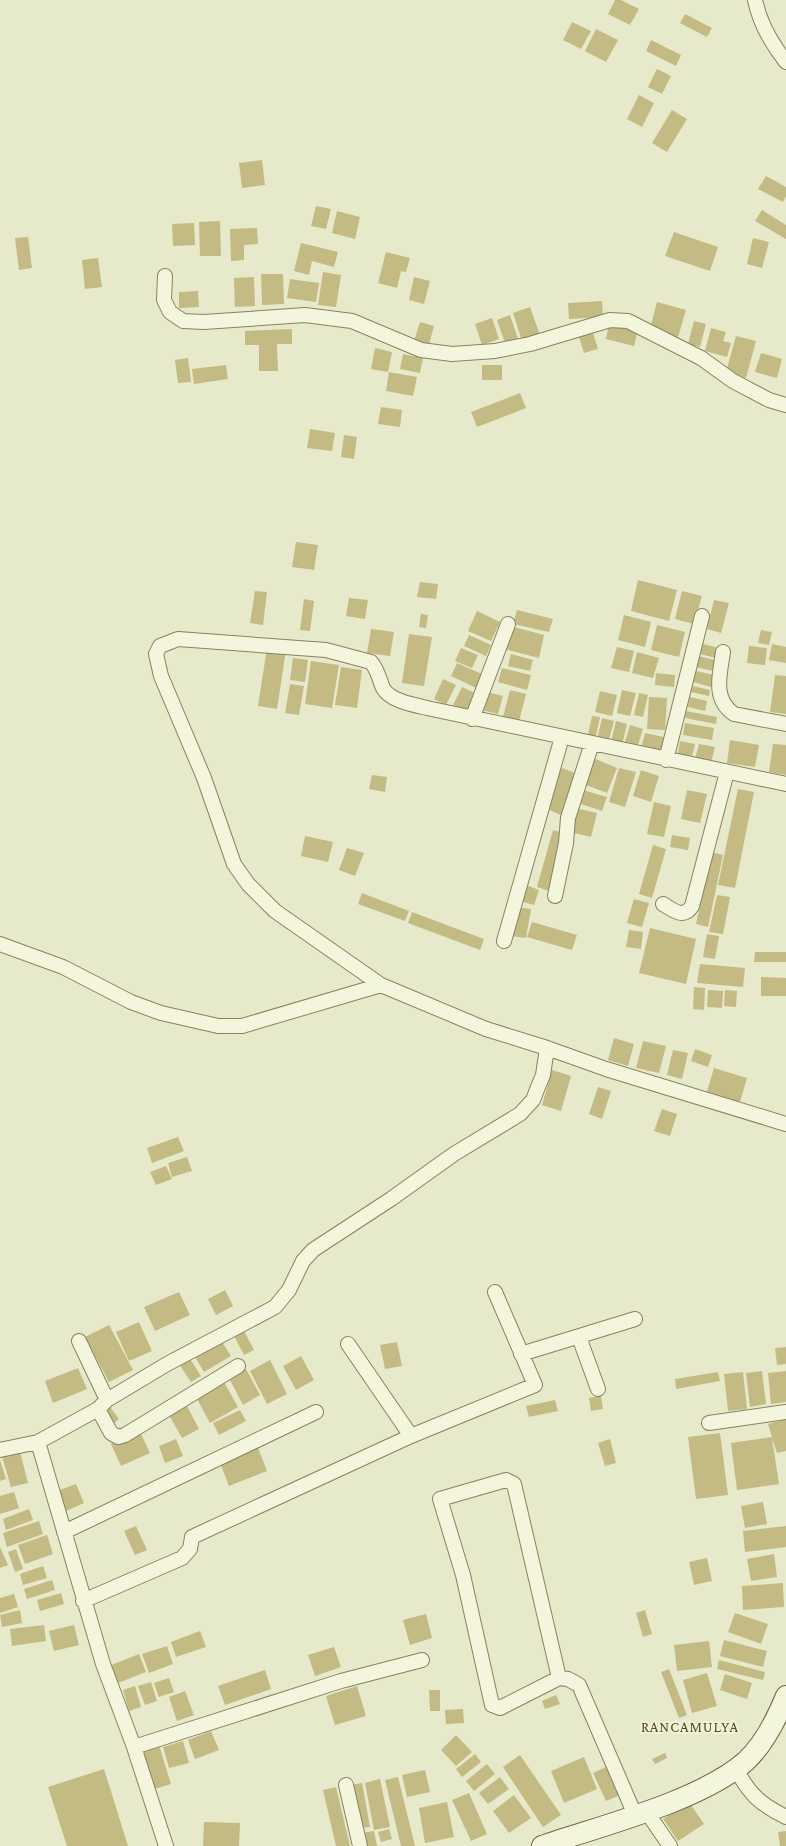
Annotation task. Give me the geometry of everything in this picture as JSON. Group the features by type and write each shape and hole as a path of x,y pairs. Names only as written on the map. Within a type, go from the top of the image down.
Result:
{"main road":[{"path":"542,1846 640,1813 715,1782 748,1760 761,1743 786,1696"}],"street":[{"path":"755,0 758,17 769,39 786,62"},
{"path":"164,276 164,300 170,312 183,321 204,322 305,315 352,321 421,350 452,354 496,351 530,344 610,320 628,321 701,358 733,381 769,400 786,405"},
{"path":"666,760 702,616"},
{"path":"472,719 508,624"},
{"path":"786,784 427,708 390,695 384,689 376,668 371,662 326,650 178,639 160,646 156,654 161,676 204,778 223,837 240,873 275,911 381,985 486,1029 606,1069 786,1124"},
{"path":"723,652 718,691 721,701 728,710 734,714 786,724"},
{"path":"504,942 562,737"},
{"path":"555,896 566,843 568,818 592,743"},
{"path":"663,904 682,914 686,913 692,906 727,772"},
{"path":"0,944 63,967 130,1002 162,1013 218,1026 242,1026 381,985"},
{"path":"0,1450 38,1442 167,1364 275,1307 289,1290 302,1261 313,1250 391,1199 434,1168 520,1114 533,1100 538,1088 543,1075 547,1048"},
{"path":"83,1602 182,1558 190,1549 192,1537 411,1436 534,1386 495,1292"},
{"path":"521,1354 635,1319"},
{"path":"579,1336 598,1389"},
{"path":"79,1341 111,1433 118,1437 125,1435 238,1366"},
{"path":"348,1344 411,1436"},
{"path":"64,1532 316,1412"},
{"path":"709,1423 786,1412"},
{"path":"38,1442 102,1664 134,1747 166,1846"},
{"path":"559,1678 514,1484 506,1480 440,1499 463,1575 488,1694 492,1705 500,1708 559,1678 568,1679 579,1685 640,1813 670,1846"},
{"path":"134,1747 341,1681 422,1660"},
{"path":"736,1769 746,1789 758,1802 786,1816"},
{"path":"346,1785 360,1846"}],"building":[{"path":"615,0 621,0 639,9 630,25 608,14"},
{"path":"685,14 712,28 707,37 680,23"},
{"path":"572,22 591,31 581,49 563,40"},
{"path":"596,29 618,40 606,62 585,51"},
{"path":"651,40 681,55 676,66 646,51"},
{"path":"657,69 671,76 662,94 648,87"},
{"path":"639,95 654,103 642,127 627,119"},
{"path":"672,110 687,119 667,152 652,143"},
{"path":"262,160 265,185 242,188 239,163"},
{"path":"766,176 786,187 786,196 783,202 758,189"},
{"path":"316,206 331,209 326,229 311,226"},
{"path":"762,210 786,225 786,239 755,221"},
{"path":"337,211 360,217 355,239 332,233"},
{"path":"220,221 221,256 200,256 199,222"},
{"path":"194,223 195,245 173,246 172,224"},
{"path":"257,228 258,244 244,245 244,260 231,261 230,229"},
{"path":"674,232 718,247 710,271 665,256"},
{"path":"28,237 32,268 19,270 15,238"},
{"path":"753,238 769,242 762,268 747,264"},
{"path":"301,243 338,252 334,267 312,261 309,275 294,271"},
{"path":"386,252 410,258 406,272 401,271 397,288 378,283"},
{"path":"98,258 102,287 85,289 82,260"},
{"path":"323,272 341,275 336,307 318,305"},
{"path":"261,274 283,274 284,304 262,305"},
{"path":"254,277 255,306 235,307 234,278"},
{"path":"414,277 430,281 424,304 409,300"},
{"path":"290,279 319,283 316,302 287,298"},
{"path":"198,291 199,307 179,308 179,292"},
{"path":"602,301 603,317 569,319 568,303"},
{"path":"657,302 686,310 678,337 650,329"},
{"path":"530,307 540,335 522,341 513,313"},
{"path":"510,315 519,342 506,346 497,320"},
{"path":"492,318 499,339 482,345 475,324"},
{"path":"694,321 706,324 700,347 688,344"},
{"path":"420,322 434,326 428,348 413,344"},
{"path":"609,324 638,330 634,346 606,339"},
{"path":"711,328 726,332 723,341 731,343 727,357 705,351"},
{"path":"292,329 292,344 277,344 278,371 259,371 259,345 245,345 245,331"},
{"path":"593,333 598,349 584,353 579,337"},
{"path":"736,336 756,341 746,378 726,372"},
{"path":"375,348 392,352 388,372 371,369"},
{"path":"761,353 782,359 777,378 755,372"},
{"path":"403,354 423,358 420,373 400,369"},
{"path":"188,358 191,382 178,383 175,360"},
{"path":"226,365 228,379 194,384 192,369"},
{"path":"482,365 502,365 502,380 482,380"},
{"path":"389,372 417,377 413,396 386,391"},
{"path":"520,393 526,408 477,427 471,412"},
{"path":"381,407 402,410 400,427 378,424"},
{"path":"310,429 335,433 332,451 307,448"},
{"path":"344,435 357,437 354,459 341,457"},
{"path":"296,542 318,545 314,570 292,567"},
{"path":"638,580 677,590 669,621 631,611"},
{"path":"420,582 438,584 436,599 417,597"},
{"path":"255,591 267,592 263,625 250,623"},
{"path":"682,591 702,596 694,624 675,619"},
{"path":"349,598 368,600 365,619 346,616"},
{"path":"304,599 314,601 310,631 300,630"},
{"path":"714,600 729,603 721,633 707,629"},
{"path":"517,610 553,619 549,632 513,624"},
{"path":"477,611 500,622 491,641 468,631"},
{"path":"421,614 428,615 426,628 419,627"},
{"path":"624,615 651,622 645,647 618,640"},
{"path":"657,625 685,632 679,657 651,650"},
{"path":"510,626 544,635 539,658 504,649"},
{"path":"371,629 394,632 390,656 367,653"},
{"path":"761,630 772,632 769,645 758,643"},
{"path":"409,634 432,637 424,686 402,683"},
{"path":"469,635 491,645 486,656 464,646"},
{"path":"703,644 719,648 716,658 700,654"},
{"path":"772,644 786,647 786,663 769,660"},
{"path":"749,646 767,648 765,665 747,663"},
{"path":"617,647 634,651 629,672 611,668"},
{"path":"267,648 286,650 277,709 258,706"},
{"path":"461,648 478,655 472,668 455,661"},
{"path":"637,652 659,658 653,678 632,673"},
{"path":"511,654 533,660 530,671 508,666"},
{"path":"698,656 715,660 713,671 695,667"},
{"path":"293,658 308,660 305,682 290,680"},
{"path":"311,661 339,665 332,708 305,704"},
{"path":"457,663 482,674 476,688 451,676"},
{"path":"341,667 362,670 357,708 335,705"},
{"path":"502,668 531,675 527,690 498,682"},
{"path":"696,671 714,675 711,687 693,682"},
{"path":"656,673 675,675 674,687 655,685"},
{"path":"775,675 786,676 786,714 770,712"},
{"path":"443,679 456,685 446,705 434,699"},
{"path":"290,684 304,686 299,715 285,713"},
{"path":"693,686 710,690 709,696 691,692"},
{"path":"462,687 477,694 469,712 453,705"},
{"path":"510,690 526,694 519,721 503,717"},
{"path":"622,690 636,693 630,716 617,713"},
{"path":"600,691 617,695 612,716 595,712"},
{"path":"486,692 503,696 498,714 481,710"},
{"path":"639,693 648,695 643,717 634,715"},
{"path":"649,697 667,698 665,730 647,729"},
{"path":"690,697 707,701 705,711 688,707"},
{"path":"686,711 717,717 716,724 685,718"},
{"path":"592,716 600,717 595,740 587,739"},
{"path":"602,718 614,721 608,743 597,740"},
{"path":"616,721 627,724 622,745 611,742"},
{"path":"685,723 714,728 712,740 683,735"},
{"path":"630,725 643,729 637,748 624,745"},
{"path":"645,733 664,737 660,753 641,749"},
{"path":"730,740 759,745 755,767 727,763"},
{"path":"680,741 695,744 691,760 677,757"},
{"path":"699,744 715,747 711,763 695,759"},
{"path":"773,744 786,745 786,775 769,772"},
{"path":"591,757 617,768 607,793 581,783"},
{"path":"562,768 580,775 563,816 545,808"},
{"path":"619,768 636,772 625,807 609,802"},
{"path":"641,770 659,776 651,802 633,796"},
{"path":"372,775 387,777 385,792 369,789"},
{"path":"738,789 754,792 735,888 718,885"},
{"path":"583,790 607,797 602,811 578,803"},
{"path":"687,790 707,794 700,823 681,819"},
{"path":"654,802 671,806 664,837 647,834"},
{"path":"576,808 597,813 591,837 570,832"},
{"path":"553,830 564,833 549,891 537,887"},
{"path":"672,835 690,838 688,850 670,847"},
{"path":"305,836 333,842 328,862 301,856"},
{"path":"653,845 666,849 652,898 639,894"},
{"path":"347,848 364,853 355,876 339,870"},
{"path":"711,852 723,855 708,927 696,924"},
{"path":"526,885 539,890 534,905 520,901"},
{"path":"362,893 409,911 405,921 358,904"},
{"path":"717,895 730,897 723,934 709,932"},
{"path":"634,899 649,903 642,927 627,923"},
{"path":"516,907 531,909 526,938 511,936"},
{"path":"412,912 484,939 480,950 408,923"},
{"path":"532,922 577,935 572,950 527,937"},
{"path":"650,928 696,939 686,984 639,973"},
{"path":"629,930 643,932 641,949 626,947"},
{"path":"707,934 719,936 715,959 703,957"},
{"path":"755,952 786,952 786,962 754,962"},
{"path":"700,964 745,968 743,987 697,983"},
{"path":"761,977 786,978 786,996 761,996"},
{"path":"694,987 705,988 704,1010 693,1009"},
{"path":"708,990 723,991 722,1008 707,1007"},
{"path":"725,990 737,991 736,1007 724,1006"},
{"path":"614,1038 634,1044 628,1066 608,1060"},
{"path":"643,1041 666,1046 659,1073 636,1068"},
{"path":"695,1049 712,1055 708,1067 691,1061"},
{"path":"673,1050 688,1053 682,1079 667,1075"},
{"path":"714,1068 747,1078 739,1105 706,1095"},
{"path":"552,1070 571,1076 561,1111 542,1105"},
{"path":"598,1087 611,1091 602,1119 589,1114"},
{"path":"662,1109 677,1114 670,1136 654,1131"},
{"path":"178,1137 184,1151 152,1163 147,1148"},
{"path":"187,1157 192,1171 172,1177 168,1163"},
{"path":"166,1166 172,1179 156,1185 150,1172"},
{"path":"225,1290 233,1306 216,1315 208,1299"},
{"path":"179,1292 190,1315 155,1331 144,1307"},
{"path":"139,1322 152,1351 129,1361 116,1332"},
{"path":"109,1325 133,1370 109,1382 85,1337"},
{"path":"244,1331 254,1350 244,1355 234,1336"},
{"path":"221,1340 231,1356 204,1372 194,1355"},
{"path":"397,1342 402,1366 385,1369 380,1345"},
{"path":"786,1347 786,1364 777,1365 775,1348"},
{"path":"301,1356 314,1380 296,1390 283,1366"},
{"path":"189,1357 201,1376 191,1382 179,1364"},
{"path":"270,1360 287,1394 267,1404 250,1371"},
{"path":"78,1368 87,1389 53,1403 45,1381"},
{"path":"246,1369 260,1395 243,1405 229,1378"},
{"path":"762,1371 766,1404 750,1407 746,1373"},
{"path":"786,1371 786,1402 771,1404 768,1373"},
{"path":"718,1372 720,1381 676,1389 675,1379"},
{"path":"743,1372 747,1409 728,1411 724,1374"},
{"path":"224,1382 238,1407 210,1423 196,1397"},
{"path":"601,1396 603,1409 591,1411 589,1398"},
{"path":"555,1400 558,1411 529,1417 526,1406"},
{"path":"107,1403 119,1419 112,1425 100,1409"},
{"path":"187,1406 199,1429 182,1438 169,1415"},
{"path":"240,1410 246,1421 219,1435 213,1423"},
{"path":"786,1419 786,1451 777,1453 772,1438 779,1484 737,1490 731,1443 772,1437 768,1424"},
{"path":"140,1432 150,1453 121,1466 111,1444"},
{"path":"720,1433 728,1495 696,1499 688,1437"},
{"path":"176,1439 183,1456 165,1463 159,1446"},
{"path":"610,1439 616,1463 605,1466 598,1443"},
{"path":"257,1445 267,1471 229,1486 219,1460"},
{"path":"19,1448 28,1483 11,1487 1,1453"},
{"path":"0,1460 6,1479 0,1481"},
{"path":"76,1484 84,1503 66,1511 57,1491"},
{"path":"14,1492 19,1508 0,1514 0,1496"},
{"path":"763,1502 767,1524 745,1528 741,1506"},
{"path":"29,1509 33,1520 6,1530 3,1519"},
{"path":"39,1521 43,1534 7,1547 3,1533"},
{"path":"136,1526 147,1550 135,1555 124,1531"},
{"path":"786,1526 786,1547 745,1552 743,1531"},
{"path":"47,1535 53,1554 25,1564 18,1545"},
{"path":"0,1547 8,1565 0,1568"},
{"path":"16,1549 23,1569 15,1572 8,1552"},
{"path":"774,1554 777,1577 751,1581 747,1559"},
{"path":"707,1558 712,1581 694,1585 689,1562"},
{"path":"43,1566 47,1578 23,1585 20,1574"},
{"path":"52,1580 55,1590 27,1599 24,1589"},
{"path":"783,1583 784,1607 743,1610 742,1586"},
{"path":"61,1593 64,1604 40,1611 37,1600"},
{"path":"14,1594 18,1607 0,1613 0,1598"},
{"path":"20,1610 22,1623 2,1627 0,1615"},
{"path":"645,1610 652,1634 643,1637 636,1613"},
{"path":"735,1613 768,1624 761,1644 728,1632"},
{"path":"426,1614 432,1638 410,1645 403,1620"},
{"path":"44,1625 46,1641 12,1646 10,1629"},
{"path":"74,1625 79,1645 54,1651 49,1631"},
{"path":"200,1631 206,1647 176,1657 171,1642"},
{"path":"724,1640 767,1651 763,1667 720,1656"},
{"path":"709,1641 712,1667 677,1671 674,1645"},
{"path":"167,1646 173,1664 149,1673 142,1654"},
{"path":"334,1647 341,1667 315,1676 308,1655"},
{"path":"139,1654 146,1672 118,1683 111,1665"},
{"path":"719,1660 765,1672 763,1680 717,1669"},
{"path":"669,1669 687,1715 679,1718 661,1672"},
{"path":"265,1670 271,1689 225,1705 218,1686"},
{"path":"707,1673 717,1706 692,1713 683,1680"},
{"path":"725,1674 752,1683 747,1699 720,1690"},
{"path":"169,1678 174,1692 159,1697 154,1683"},
{"path":"151,1682 157,1701 145,1705 138,1686"},
{"path":"135,1686 141,1707 129,1711 123,1690"},
{"path":"357,1686 366,1716 335,1725 326,1696"},
{"path":"429,1690 440,1690 440,1711 430,1711"},
{"path":"185,1691 194,1715 177,1721 169,1697"},
{"path":"556,1695 560,1704 545,1709 542,1701"},
{"path":"463,1709 464,1723 446,1724 445,1710"},
{"path":"211,1731 219,1750 195,1759 188,1740"},
{"path":"456,1735 472,1752 456,1766 441,1750"},
{"path":"183,1741 189,1763 169,1768 163,1747"},
{"path":"159,1745 171,1784 151,1790 139,1751"},
{"path":"665,1753 667,1758 655,1764 652,1759"},
{"path":"475,1754 481,1762 462,1777 456,1769"},
{"path":"520,1755 561,1815 543,1827 503,1767"},
{"path":"584,1757 597,1789 564,1803 551,1771"},
{"path":"487,1764 495,1774 474,1791 466,1781"},
{"path":"610,1765 623,1794 606,1801 593,1773"},
{"path":"104,1769 128,1846 67,1846 48,1787"},
{"path":"425,1770 430,1792 407,1797 402,1775"},
{"path":"398,1777 415,1846 401,1846 385,1780"},
{"path":"500,1777 509,1789 488,1804 479,1793"},
{"path":"380,1779 390,1827 374,1830 365,1783"},
{"path":"362,1783 370,1827 358,1828 350,1785"},
{"path":"336,1787 350,1846 336,1846 323,1790"},
{"path":"469,1793 487,1834 471,1841 452,1800"},
{"path":"514,1795 531,1818 509,1833 493,1811"},
{"path":"447,1802 454,1837 425,1843 419,1808"},
{"path":"689,1802 704,1824 678,1841 663,1819"},
{"path":"204,1822 240,1823 239,1846 203,1846"},
{"path":"389,1829 392,1839 381,1842 378,1832"},
{"path":"374,1831 377,1846 364,1846 362,1833"},
{"path":"786,1831 786,1846 780,1846 778,1832"}],"district":[{"name":"RANCAMULYA","path":"690,1727"}]}
